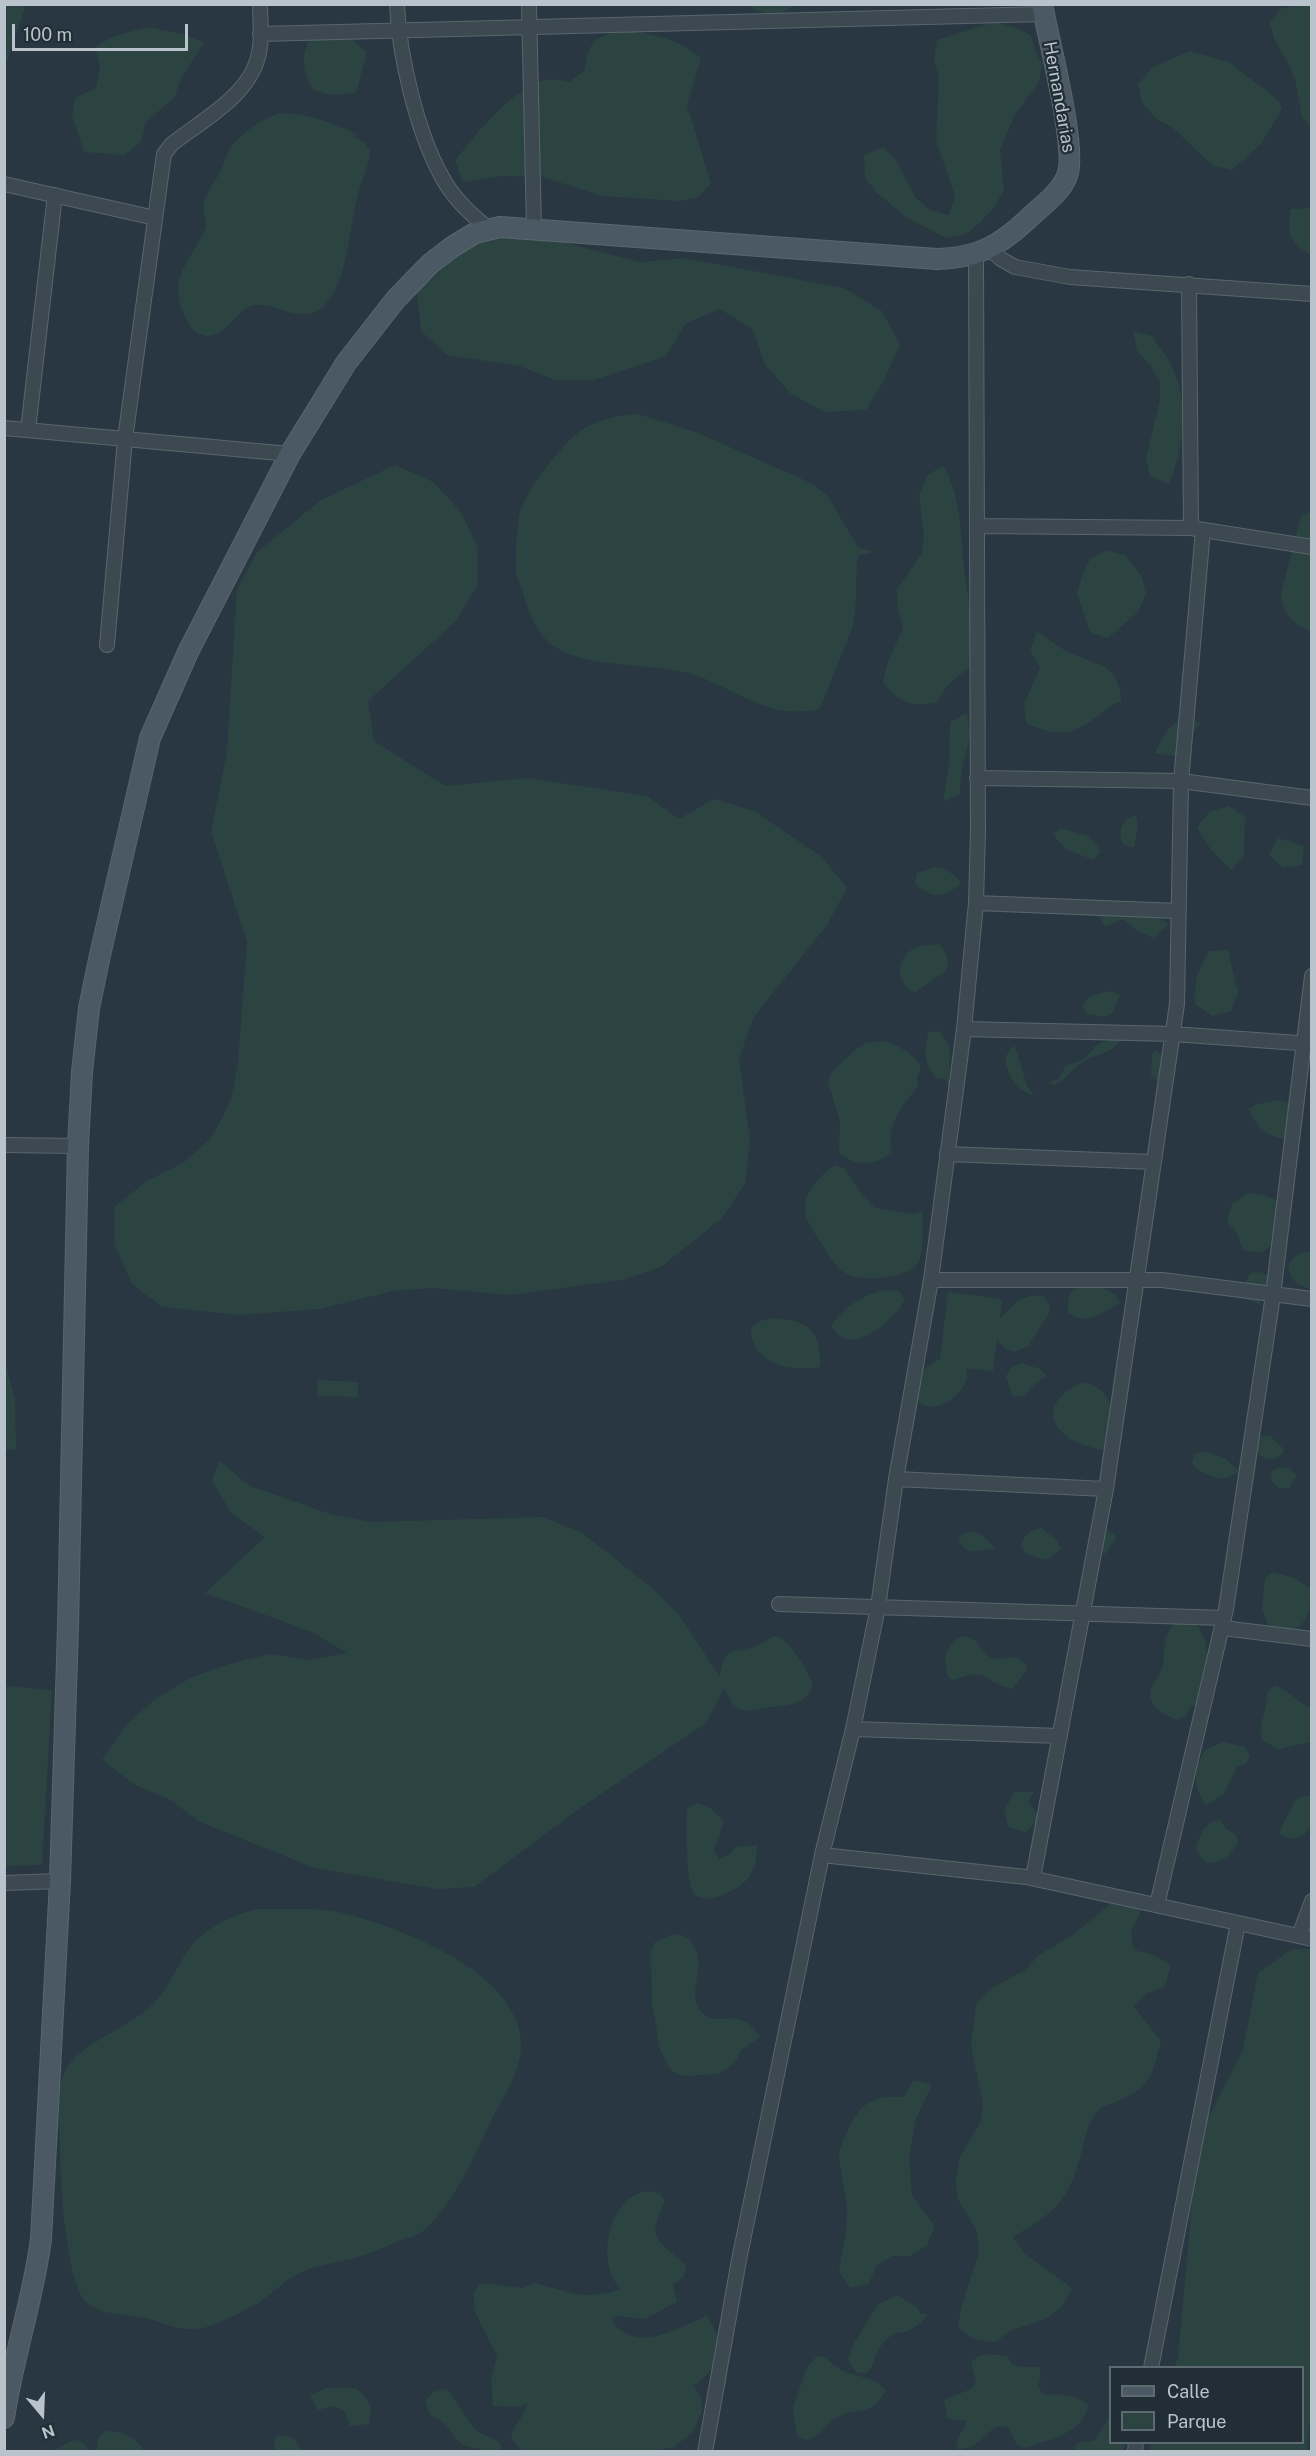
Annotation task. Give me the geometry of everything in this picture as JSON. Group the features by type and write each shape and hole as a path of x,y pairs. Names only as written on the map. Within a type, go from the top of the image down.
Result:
{"street":[{"path":"107,645 125,439 164,154 172,144 240,92 255,67 260,47 260,4"},
{"path":"397,4 398,31 426,140 442,178 466,210 488,228"},
{"path":"529,4 534,230"},
{"path":"260,34 530,28 1043,9"},
{"name":"Hernandarias","path":"983,251 1013,233 1058,190 1070,168 1070,143 1043,9"},
{"path":"4,184 155,218"},
{"path":"28,430 55,195"},
{"path":"4,2418 10,2378 37,2273 41,2239 60,1881 78,1146 82,1072 89,1008 150,738 188,652 290,454 346,363 396,299 430,264 452,247 488,228 937,259 958,258 983,251 1016,267 1070,278 1189,284 1311,294"},
{"path":"705,2451 739,2260 822,1855 853,1729 878,1607 896,1479 931,1280 964,1029 976,903 977,526 983,251"},
{"path":"1033,1878 1106,1488 1177,1004 1181,781 1197,529 1189,284"},
{"path":"4,428 290,454"},
{"path":"977,526 1197,529 1311,547"},
{"path":"977,778 1181,781 1311,798"},
{"path":"976,903 1178,911"},
{"path":"1157,1905 1224,1623 1308,1044 1311,976"},
{"path":"964,1029 1173,1034 1308,1044"},
{"path":"4,1144 78,1146"},
{"path":"947,1154 1154,1162"},
{"path":"931,1280 1162,1280 1311,1299"},
{"path":"896,1479 1106,1488"},
{"path":"779,1604 1083,1613 1224,1623 1311,1639"},
{"path":"853,1729 1060,1736"},
{"path":"822,1855 1033,1878 1305,1937 1311,1901"},
{"path":"4,1883 60,1881"},
{"path":"1151,2366 1238,1923"}],"green space":[{"path":"4,5 26,5 5,67"},
{"path":"749,5 795,5 777,16 757,11"},
{"path":"1311,5 1311,127 1302,117 1295,79 1275,41 1269,22 1282,8"},
{"path":"994,22 1015,27 1031,36 1037,55 1043,63 1039,82 1015,114 1000,151 1004,190 994,207 966,234 946,238 907,218 877,193 865,178 864,155 883,147 896,160 915,197 930,210 949,215 955,196 936,141 939,79 934,59 937,40"},
{"path":"148,27 187,35 204,43 181,78 175,97 146,122 141,142 124,155 84,152 72,115 76,97 96,88 100,67 95,48 111,37"},
{"path":"622,30 673,41 701,58 687,105 711,183 699,197 680,201 602,196 542,177 502,176 463,182 455,161 496,113 534,84 549,79 569,82 585,70 588,52 594,42 605,35"},
{"path":"330,33 351,39 367,52 356,93 332,95 313,90 309,82 304,69 304,56 311,35"},
{"path":"1189,51 1229,62 1279,101 1282,109 1261,144 1232,170 1213,166 1173,128 1155,118 1142,102 1138,84 1152,68"},
{"path":"280,113 320,119 338,126 357,134 355,137 364,142 370,150 339,282 322,308 309,314 254,305 241,312 217,334 203,335 188,323 179,299 178,288 184,269 206,226 203,206 205,199 221,171 229,150 239,138 252,127"},
{"path":"1312,208 1311,255 1294,241 1289,225 1291,209"},
{"path":"518,231 641,262 684,258 844,288 882,311 900,345 884,380 866,410 825,412 791,394 765,365 753,330 720,309 686,323 666,356 594,380 556,380 519,366 447,355 421,331 417,292 480,235"},
{"path":"1133,331 1152,336 1172,367 1179,385 1183,428 1178,456 1169,484 1150,476 1146,458 1160,400 1160,382 1150,365 1137,351"},
{"path":"638,414 698,433 811,483 827,495 858,547 875,552 858,556 852,628 819,709 800,712 784,711 768,707 691,674 585,659 568,654 554,646 539,631 529,610 516,571 518,524 523,503 545,469 579,432 607,419"},
{"path":"395,465 433,482 461,512 477,546 477,586 456,621 368,701 374,741 445,786 527,778 647,796 679,819 714,799 754,811 822,857 847,888 827,925 753,1018 739,1059 750,1141 745,1184 722,1218 661,1267 622,1280 509,1295 432,1288 393,1291 319,1309 239,1315 162,1307 132,1284 115,1246 114,1207 147,1181 183,1163 212,1137 231,1100 238,1062 247,942 211,831 227,751 237,589 257,552 321,500"},
{"path":"943,465 955,492 958,507 977,660 947,686 936,703 919,704 900,699 883,682 887,664 903,628 898,609 897,589 921,555 924,536 919,495 927,476"},
{"path":"1311,512 1311,632 1286,613 1281,594 1301,516"},
{"path":"1106,550 1125,555 1141,575 1146,593 1138,612 1108,638 1090,632 1077,594 1090,559"},
{"path":"1037,632 1068,652 1101,665 1112,673 1117,680 1122,702 1111,706 1082,726 1066,732 1048,731 1026,723 1024,704 1040,668 1030,651"},
{"path":"967,713 970,736 961,773 960,794 943,802 949,763 950,722"},
{"path":"1176,721 1201,722 1176,756 1155,753 1163,736"},
{"path":"1229,806 1245,817 1244,854 1232,870 1212,850 1197,827 1210,811"},
{"path":"1136,815 1138,824 1134,848 1124,845 1121,831 1124,823"},
{"path":"1061,828 1089,836 1101,851 1094,860 1065,849 1053,834"},
{"path":"1278,838 1304,846 1302,865 1283,868 1269,855"},
{"path":"936,867 946,869 962,882 944,894 927,893 915,883 917,873"},
{"path":"1096,910 1152,914 1169,924 1153,938 1136,930 1123,919 1105,927"},
{"path":"939,944 947,956 947,970 915,993 909,989 901,977 903,958 908,952 918,947"},
{"path":"1228,950 1238,993 1231,1011 1212,1016 1196,1005 1197,976 1209,951"},
{"path":"1111,991 1120,995 1113,1013 1103,1017 1085,1013 1083,1005 1090,996"},
{"path":"939,1031 950,1047 949,1088 945,1079 936,1078 932,1073 926,1056 929,1032"},
{"path":"1111,1038 1120,1041 1112,1049 1081,1063 1058,1083 1054,1085 1049,1082 1059,1079 1065,1066 1083,1060 1097,1045"},
{"path":"886,1041 901,1048 918,1061 921,1066 917,1088 896,1117 891,1133 892,1151 880,1160 859,1162 839,1153 840,1121 828,1083 831,1073 856,1049 866,1043"},
{"path":"1015,1046 1027,1086 1034,1095 1017,1086 1009,1075 1006,1056"},
{"path":"1155,1050 1163,1055 1158,1081 1151,1075 1152,1055"},
{"path":"1278,1100 1297,1105 1301,1119 1300,1130 1294,1136 1276,1137 1266,1132 1248,1109 1258,1104"},
{"path":"835,1165 845,1169 861,1194 875,1208 915,1214 923,1211 922,1249 919,1261 914,1267 897,1275 863,1278 847,1274 833,1262 809,1223 805,1203 815,1184"},
{"path":"1248,1193 1266,1196 1285,1203 1278,1240 1262,1253 1243,1250 1236,1231 1227,1222 1232,1204"},
{"path":"1303,1252 1311,1252 1311,1289 1295,1282 1290,1275 1288,1265 1294,1257"},
{"path":"1261,1272 1269,1276 1264,1296 1259,1304 1247,1300 1244,1289 1251,1273"},
{"path":"1097,1284 1115,1295 1120,1303 1088,1319 1081,1319 1068,1313 1069,1299 1074,1290"},
{"path":"890,1290 899,1291 905,1299 881,1327 859,1339 848,1339 838,1335 831,1325 843,1312 864,1297"},
{"path":"948,1292 1002,1299 1000,1319 1024,1298 1043,1296 1050,1304 1049,1314 1030,1346 1013,1352 1003,1347 997,1339 993,1371 966,1368 966,1382 957,1395 944,1404 930,1407 913,1396 915,1384 921,1373 940,1359"},
{"path":"772,1318 795,1321 810,1329 818,1343 820,1367 785,1366 774,1363 757,1350 752,1340 751,1327 760,1321"},
{"path":"4,1358 15,1399 16,1449 5,1450"},
{"path":"1021,1363 1040,1369 1047,1376 1037,1382 1022,1397 1012,1395 1006,1376 1012,1367"},
{"path":"317,1380 358,1382 358,1397 317,1396"},
{"path":"1083,1382 1104,1393 1109,1400 1111,1409 1109,1429 1103,1450 1073,1440 1055,1423 1053,1413 1056,1402 1066,1392"},
{"path":"1270,1436 1285,1450 1276,1458 1267,1459 1259,1454 1253,1444 1259,1437"},
{"path":"1204,1451 1224,1458 1239,1470 1234,1475 1221,1478 1202,1472 1192,1463 1195,1453"},
{"path":"219,1461 250,1486 330,1514 371,1522 543,1517 582,1533 651,1587 679,1615 720,1677 726,1656 730,1653 757,1646 775,1636 792,1649 802,1664 813,1684 810,1692 794,1704 749,1711 736,1706 724,1689 706,1723 573,1813 474,1887 437,1889 314,1868 200,1822 169,1799 135,1785 102,1760 125,1726 154,1700 190,1678 229,1664 270,1654 310,1660 347,1653 312,1632 205,1593 265,1537 232,1514 212,1481"},
{"path":"1279,1467 1289,1468 1297,1475 1289,1488 1279,1488 1272,1482 1271,1472"},
{"path":"1102,1525 1117,1537 1105,1554 1095,1555 1089,1543 1090,1532 1091,1528"},
{"path":"1042,1528 1057,1541 1061,1549 1046,1560 1026,1554 1021,1546 1028,1533"},
{"path":"974,1531 997,1549 967,1550 958,1541 964,1533"},
{"path":"1273,1572 1295,1578 1311,1589 1307,1617 1303,1623 1289,1630 1268,1626 1262,1608 1265,1578"},
{"path":"1193,1621 1205,1640 1206,1671 1199,1704 1190,1707 1186,1716 1177,1720 1154,1705 1150,1692 1161,1671 1165,1641 1170,1629 1175,1622"},
{"path":"964,1636 977,1642 983,1652 990,1657 1018,1658 1026,1665 1027,1670 1012,1689 979,1675 953,1680 949,1678 946,1659 949,1647"},
{"path":"1274,1685 1311,1708 1311,1742 1279,1749 1262,1740 1261,1728 1267,1693"},
{"path":"4,1686 52,1690 42,1865 5,1866"},
{"path":"1224,1742 1245,1747 1250,1755 1246,1764 1237,1767 1223,1795 1206,1805 1196,1784 1199,1763 1206,1749"},
{"path":"1015,1792 1034,1792 1028,1801 1040,1818 1026,1832 1008,1827 1004,1809"},
{"path":"1311,1796 1311,1827 1297,1838 1289,1838 1280,1834 1296,1799"},
{"path":"698,1803 709,1807 724,1821 714,1851 719,1859 729,1855 735,1847 757,1845 756,1861 745,1882 730,1892 705,1899 693,1892 688,1864 687,1808"},
{"path":"1220,1819 1226,1829 1235,1834 1238,1842 1226,1857 1217,1862 1207,1863 1200,1857 1196,1848 1204,1829 1210,1823"},
{"path":"1143,1893 1140,1913 1131,1931 1134,1950 1153,1955 1171,1965 1165,1987 1147,1993 1134,2007 1161,2041 1152,2071 1145,2084 1130,2095 1098,2111 1089,2126 1076,2171 1065,2195 1050,2212 1013,2237 1025,2254 1072,2288 1063,2305 1048,2318 1010,2331 995,2342 974,2339 958,2328 961,2308 979,2252 977,2231 957,2198 956,2179 960,2157 980,2123 983,2104 971,2046 976,2004 990,1989 1025,1970 1039,1955 1074,1934 1121,1895"},
{"path":"259,1909 312,1909 343,1913 395,1929 452,1956 478,1974 499,1994 514,2016 521,2041 519,2063 515,2074 452,2196 433,2221 417,2235 358,2257 304,2271 252,2306 220,2322 199,2329 184,2329 146,2318 99,2310 86,2302 79,2290 73,2272 65,2227 59,2106 63,2076 74,2059 84,2050 134,2019 155,2002 189,1949 203,1934 230,1918"},
{"path":"673,1934 686,1937 695,1948 698,1965 695,1994 698,2007 704,2015 711,2018 744,2021 752,2026 760,2037 740,2051 736,2061 727,2069 717,2074 686,2076 677,2074 669,2068 660,2049 652,2004 651,1952 654,1943"},
{"path":"1292,1949 1311,1949 1312,2403 1307,2451 1149,2452 1152,2444 1304,2444 1304,2366 1175,2366 1192,2203 1206,2122 1243,2050 1258,1973"},
{"path":"913,2080 932,2084 916,2119 909,2157 912,2195 935,2226 927,2245 910,2256 892,2256 876,2266 869,2284 850,2288 839,2272 847,2213 839,2158 842,2145 852,2122 862,2108 875,2100 904,2097"},
{"path":"649,2191 660,2193 665,2202 656,2225 658,2239 686,2265 684,2276 673,2285 677,2302 645,2319 618,2316 612,2321 622,2331 644,2338 667,2333 703,2318 706,2313 716,2332 719,2346 713,2367 693,2386 701,2396 702,2411 693,2432 674,2447 653,2451 521,2451 511,2438 527,2403 521,2407 493,2406 491,2380 497,2356 476,2314 473,2294 481,2283 523,2288 534,2283 586,2295 621,2289 608,2263 607,2247 610,2231 615,2216 624,2204 635,2195"},
{"path":"897,2295 916,2306 921,2314 929,2314 914,2328 894,2333 887,2339 878,2349 869,2371 856,2372 848,2360 853,2345 878,2304"},
{"path":"989,2354 1007,2356 1012,2364 1021,2367 1039,2367 1041,2377 1038,2386 1043,2394 1078,2398 1088,2405 1085,2415 1073,2429 1027,2448 1017,2445 1008,2427 998,2426 974,2445 956,2449 967,2421 948,2419 944,2400 971,2389 976,2382 971,2362 979,2356"},
{"path":"817,2356 826,2358 844,2371 876,2382 886,2391 880,2400 868,2409 837,2417 815,2437 806,2440 797,2436 793,2408 807,2367"},
{"path":"326,2388 356,2388 369,2403 371,2412 369,2424 350,2426 344,2411 334,2406 318,2410 310,2396"},
{"path":"447,2389 476,2430 498,2442 501,2445 501,2451 480,2451 480,2449 461,2443 443,2423 429,2414 425,2401 433,2392"},
{"path":"1109,2418 1109,2444 1125,2444 1123,2451 1074,2451 1076,2443 1094,2441"},
{"path":"105,2431 128,2435 144,2451 91,2451 97,2449 98,2438"},
{"path":"286,2435 295,2439 299,2447 305,2451 275,2451 275,2437"},
{"path":"73,2440 81,2441 90,2451 52,2451"}]}
